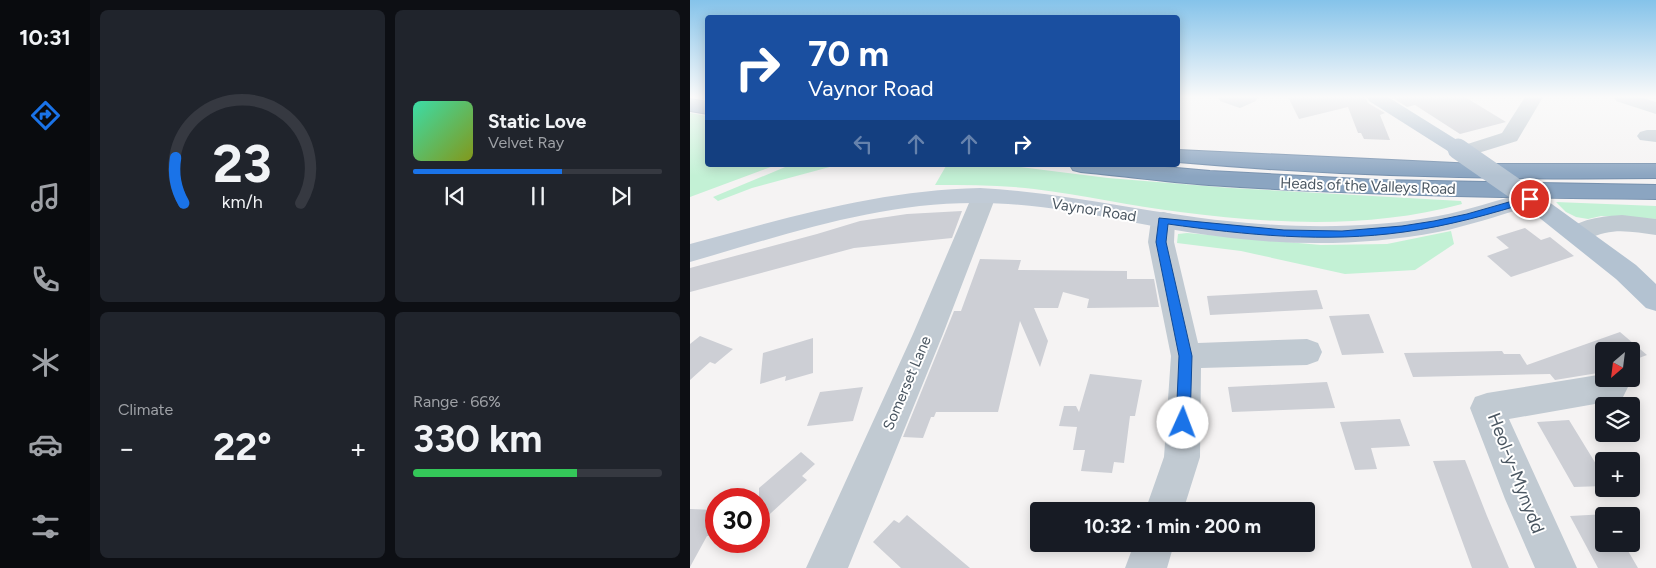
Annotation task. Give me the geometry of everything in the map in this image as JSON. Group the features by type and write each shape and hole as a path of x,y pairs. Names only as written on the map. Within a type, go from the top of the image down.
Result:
{"highway":[{"name":"Heads of the Valleys Road","path":"1180,156 1433,170 1544,172 1656,171"},
{"path":"1544,172 1566,163 1656,158"},
{"name":"Heads of the Valleys Road","path":"1101,167 1208,178 1330,185 1446,190 1656,192"}],"main road":[{"path":"1420,124 1463,150 1577,234 1626,272 1656,300"}],"street":[{"path":"1463,150 1510,137 1518,124"},
{"name":"Vaynor Road","path":"690,253 854,210 945,196 984,196 1036,200 1230,230 1328,235 1402,229 1434,224 1468,217 1529,200"},
{"name":"Somerset Lane","path":"827,568 928,334 984,196"},
{"path":"1163,220 1161,242 1186,356 1182,457 1167,502"},
{"path":"1577,234 1601,225 1622,223 1656,227"},
{"path":"1186,356 1307,352"},
{"name":"Heol-y-Mynydd","path":"1556,568 1524,499 1488,408 1606,388"},
{"path":"1146,568 1151,552"}],"green space":[{"path":"690,124 705,124 705,167 771,167 690,197"},
{"path":"785,167 830,167 752,188 718,201 713,197"},
{"path":"945,167 1020,167 1108,178 1231,188 1461,201 1462,204 1427,212 1357,221 1286,221 1162,210 1034,189 997,186 935,185"},
{"path":"1556,202 1656,206 1656,219 1601,216 1588,219 1576,217 1566,212"},
{"path":"1451,231 1454,244 1415,270 1345,274 1241,251 1177,243 1178,234 1187,233 1321,245 1387,244"}],"building":[{"path":"1354,124 1383,124 1390,140 1364,139 1361,133 1358,133"},
{"path":"1444,124 1500,124 1460,134"},
{"path":"962,211 952,238 854,248 690,292 690,268 860,221 907,214"},
{"path":"1525,228 1541,240 1550,237 1574,256 1511,277 1487,256 1509,248 1496,237"},
{"path":"980,259 1021,260 1018,270 1127,271 1127,279 1154,279 1159,307 1087,308 1089,299 1063,292 1058,308 1034,308 1048,341 1040,367 1020,321 998,412 936,412 934,417 931,417 923,438 903,437 954,311 961,311"},
{"path":"1317,290 1323,309 1210,315 1207,296"},
{"path":"1369,314 1384,353 1342,355 1329,316"},
{"path":"1620,332 1632,342 1595,342 1595,373 1555,380 1550,374 1413,377 1404,353 1502,351 1504,354 1520,354 1527,365"},
{"path":"700,336 733,349 715,364 710,362 690,380 690,344"},
{"path":"813,338 813,373 785,381 786,376 760,384 763,353"},
{"path":"1640,349 1647,355 1640,358"},
{"path":"1090,374 1142,380 1135,416 1130,416 1124,463 1114,462 1112,473 1081,471 1085,450 1073,450 1077,427 1059,426 1064,406 1076,406 1079,412"},
{"path":"1327,382 1335,408 1232,412 1228,387"},
{"path":"863,387 853,421 807,426 820,392"},
{"path":"1400,419 1410,446 1371,448 1377,469 1355,470 1340,422"},
{"path":"1569,420 1595,462 1595,486 1574,487 1537,422"},
{"path":"801,452 815,464 802,476 807,480 770,514 770,488 759,488"},
{"path":"1465,460 1509,568 1472,568 1433,461"},
{"path":"690,509 705,510 705,540 690,567"},
{"path":"907,515 970,568 901,568 873,542 894,520 899,523"},
{"path":"1595,515 1595,552 1629,552 1638,568 1598,568 1570,516"}],"route":[{"path":"1183,423 1186,356 1161,242 1163,220 1230,230 1328,235 1402,229 1434,224 1468,217 1530,199"}]}
